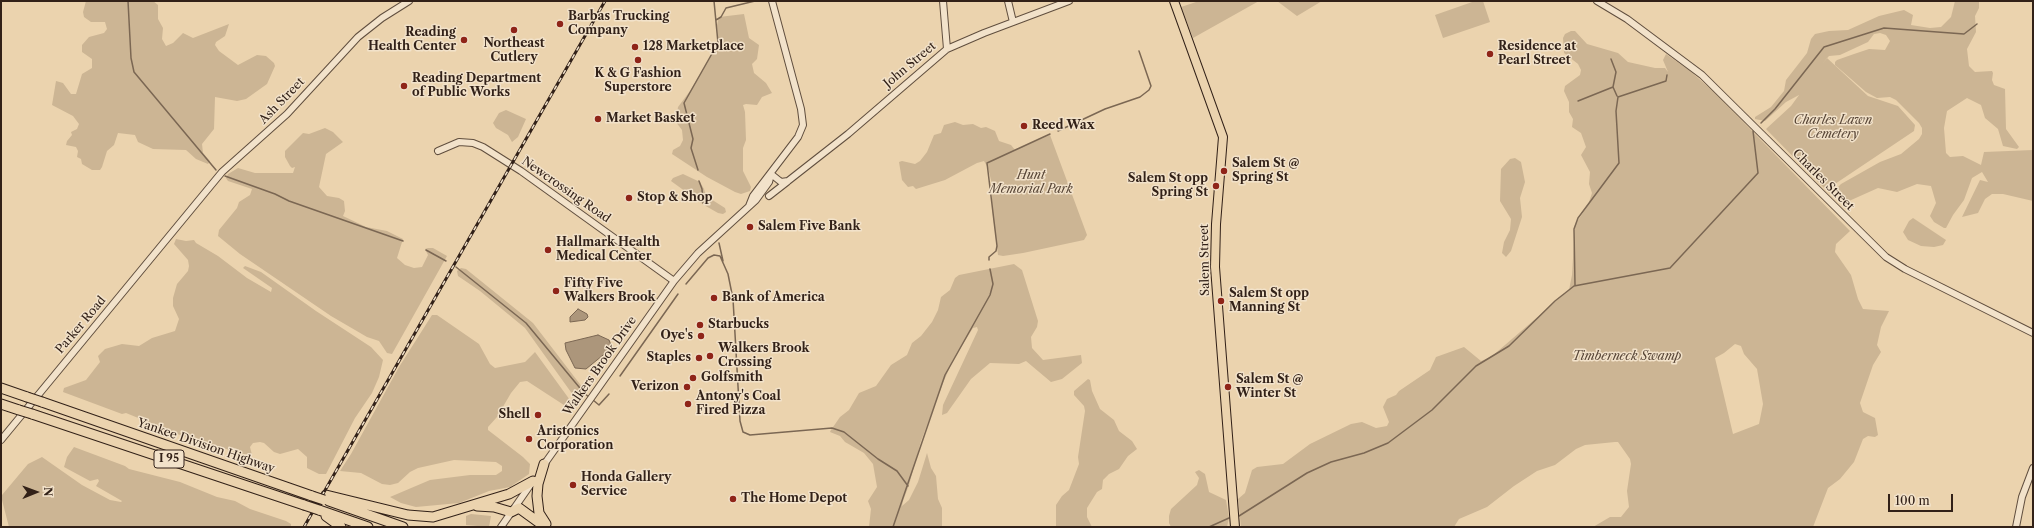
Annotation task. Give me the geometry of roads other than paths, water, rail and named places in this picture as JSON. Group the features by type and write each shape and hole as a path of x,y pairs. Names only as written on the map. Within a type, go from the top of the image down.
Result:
{"highway":[{"name":"Yankee Division Highway","path":"1,388 240,471 325,497 403,527"},
{"name":"Yankee Division Highway","path":"1,404 368,527"},
{"path":"544,464 538,484 537,501 541,516 547,527"},
{"path":"325,497 416,516 436,516 509,494 533,481"},
{"path":"468,507 488,506 511,512 520,508 547,527"},
{"path":"318,510 341,527"}],"main road":[{"name":"Salem Street","path":"1174,1 1223,135 1215,261 1235,527"}],"street":[{"name":"Ash Street","path":"178,225 222,172 286,114 358,37 382,18 409,1"},
{"name":"Walkers Brook Drive","path":"501,527 674,281 698,253 756,200 769,182 771,174 798,137 803,123 772,1"},
{"path":"943,1 947,49"},
{"path":"1008,1 1012,22"},
{"name":"John Street","path":"769,196 848,134 947,49 1012,22 1069,1"},
{"name":"Charles Street","path":"1597,1 1633,24 1706,78 1886,257 1904,269 2033,333"},
{"name":"Newcrossing Road","path":"438,151 459,142 474,143 483,147 521,171 674,281"},
{"path":"771,174 780,182 787,182"},
{"name":"Parker Road","path":"1,440 178,225"},
{"path":"2016,527 2022,497 2033,468"}],"waterway":[{"path":"128,1 131,58 134,72 216,170"},
{"path":"698,170 691,148 693,139 684,103 718,43 714,1"},
{"path":"716,20 721,17 726,8 755,1"},
{"path":"1761,123 1775,109 1824,47 1884,28 1964,34 1977,24"},
{"path":"1058,131 1105,109 1140,97 1149,90 1151,86 1139,51"},
{"path":"1611,59 1616,72 1613,87"},
{"path":"1575,285 1574,229 1578,218 1619,163 1616,111 1618,97 1666,81 1667,75"},
{"path":"1578,101 1613,87 1617,96"},
{"path":"1239,516 1307,473 1331,462 1364,453 1388,443 1432,410 1476,366 1509,346 1555,301 1574,286 1670,268 1758,173 1753,131"},
{"path":"989,260 989,257 996,251 997,246 987,163 1050,134"},
{"path":"225,176 275,194 289,201 403,241"},
{"path":"699,181 702,189 703,203"},
{"path":"719,243 723,261"},
{"path":"426,250 446,261"},
{"path":"686,284 708,258 714,255 720,256 728,274 733,299 740,421 743,432 750,435 832,428 844,432 878,459 897,471 908,486"},
{"path":"456,267 526,323 584,393 590,398"},
{"path":"893,527 945,375 990,295 993,284 990,269"},
{"path":"620,376 678,294"},
{"path":"593,400 599,405 609,394"},
{"path":"1209,527 1229,518"}],"railway":[{"path":"304,527 605,1"}],"place":[{"name":"Barbas Trucking Company","path":"560,24"},
{"name":"Northeast Cutlery","path":"514,30"},
{"name":"Reading Health Center","path":"464,40"},
{"name":"128 Marketplace","path":"635,47"},
{"name":"Residence at Pearl Street","path":"1490,54"},
{"name":"K & G Fashion Superstore","path":"638,60"},
{"name":"Reading Department of Public Works","path":"404,86"},
{"name":"Market Basket","path":"598,119"},
{"name":"Reed Wax","path":"1024,126"},
{"name":"Salem St @ Spring St","path":"1224,171"},
{"name":"Salem St opp Spring St","path":"1216,186"},
{"name":"Stop & Shop","path":"629,198"},
{"name":"Salem Five Bank","path":"750,227"},
{"name":"Hallmark Health Medical Center","path":"548,250"},
{"name":"Fifty Five Walkers Brook","path":"556,291"},
{"name":"Bank of America","path":"714,298"},
{"name":"Salem St opp Manning St","path":"1221,301"},
{"name":"Starbucks","path":"700,325"},
{"name":"Oye's","path":"701,336"},
{"name":"Walkers Brook Crossing","path":"710,356"},
{"name":"Staples","path":"699,358"},
{"name":"Golfsmith","path":"693,378"},
{"name":"Verizon","path":"687,387"},
{"name":"Salem St @ Winter St","path":"1228,387"},
{"name":"Antony's Coal Fired Pizza","path":"688,404"},
{"name":"Shell","path":"538,415"},
{"name":"Aristonics Corporation","path":"529,439"},
{"name":"Honda Gallery Service","path":"573,485"},
{"name":"The Home Depot","path":"733,499"}],"park label":[{"name":"Charles Lawn Cemetery","path":"1833,128"},
{"name":"Hunt Memorial Park","path":"1031,183"},
{"name":"Timberneck Swamp","path":"1627,357"}]}
